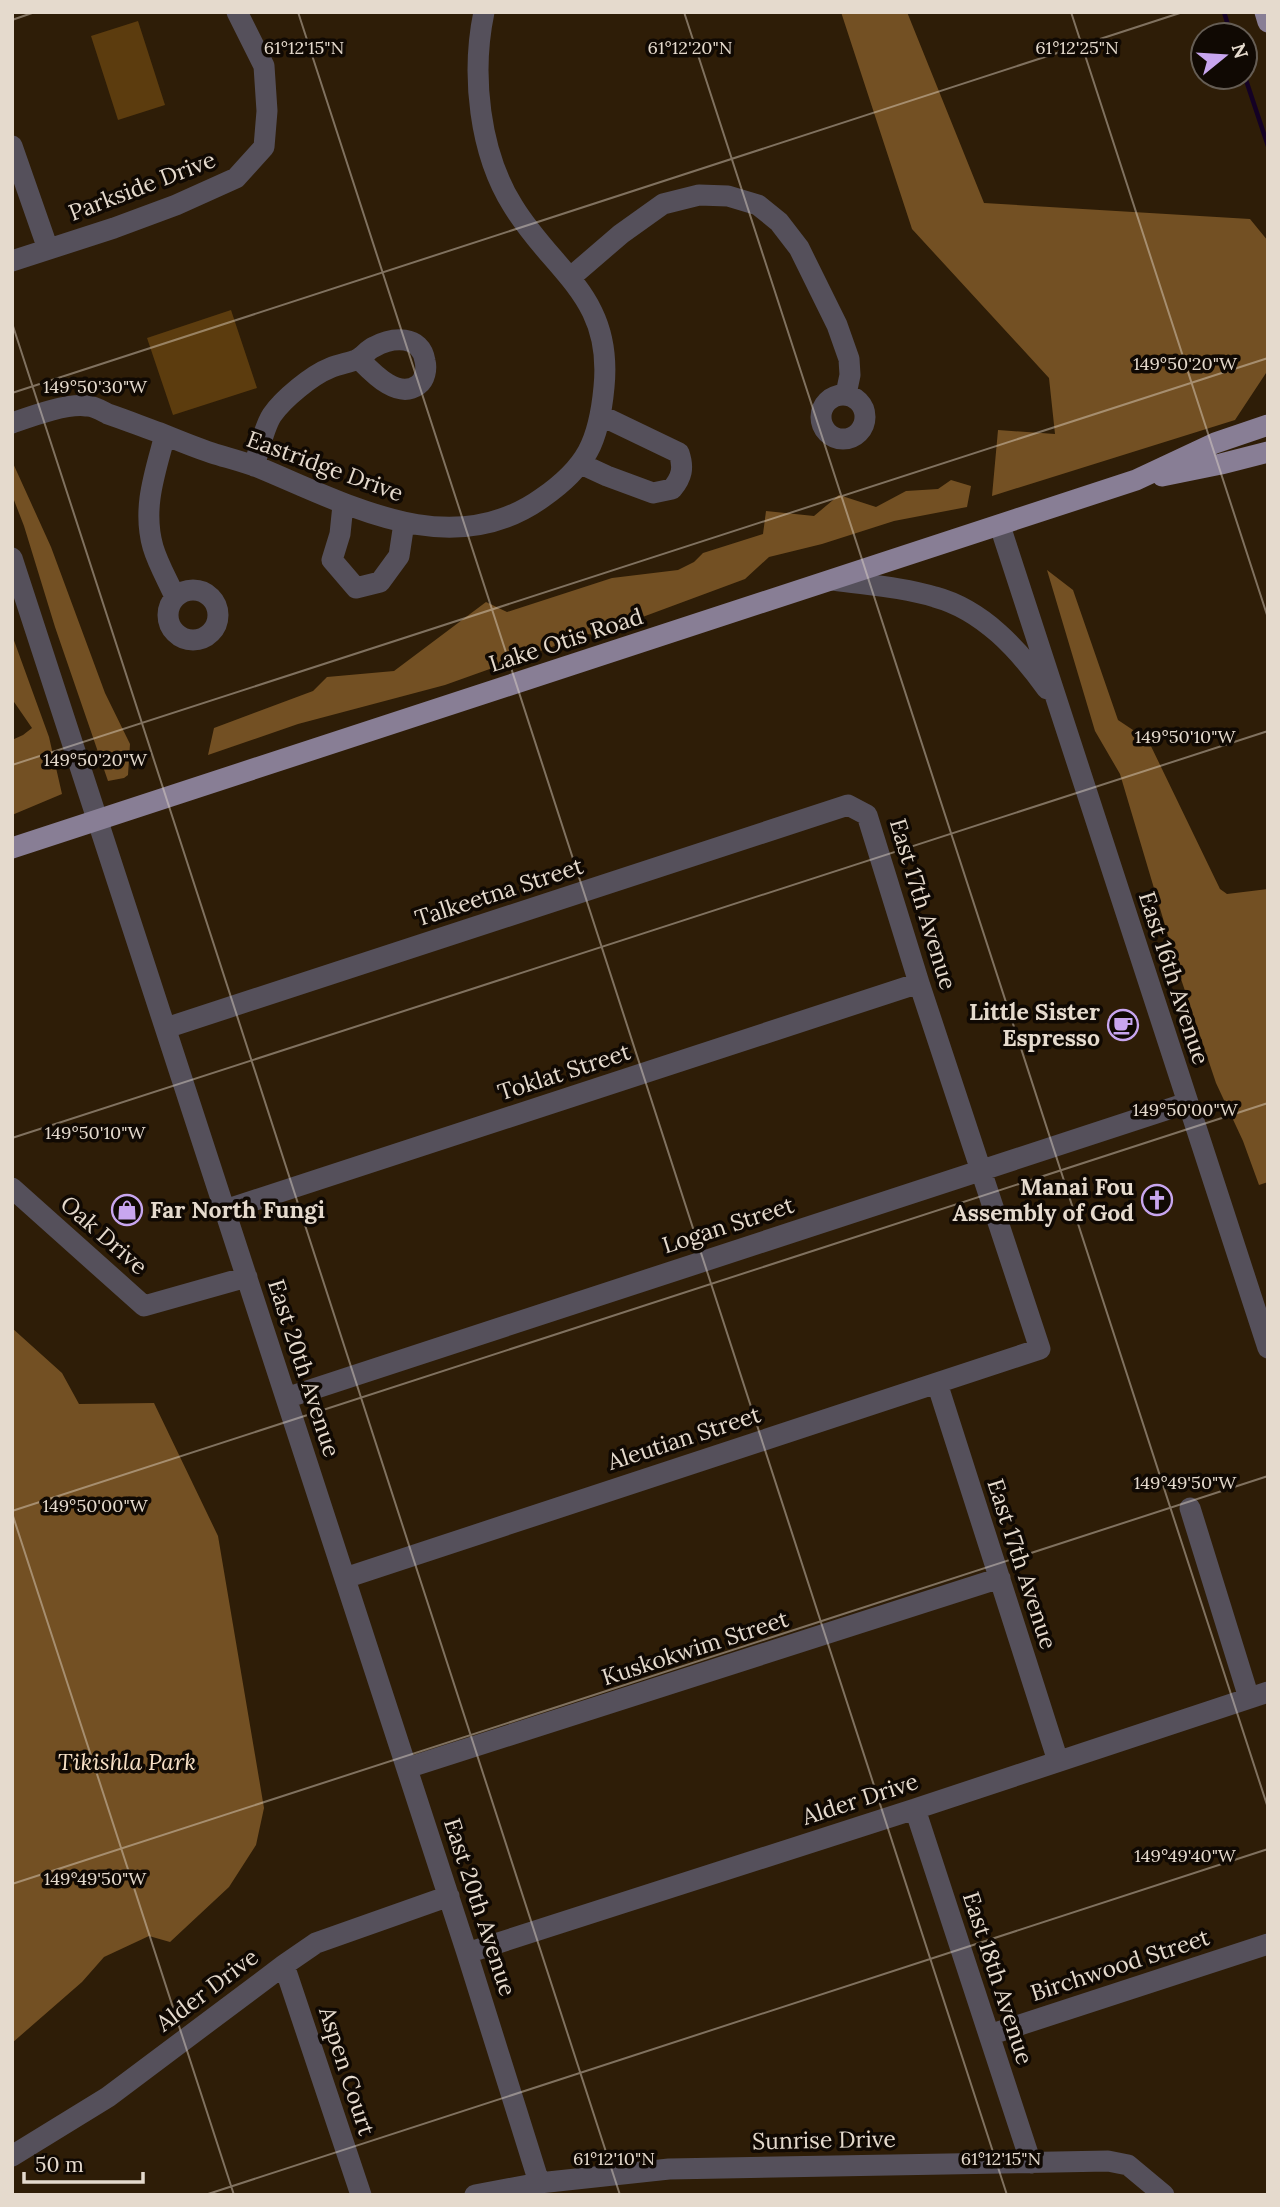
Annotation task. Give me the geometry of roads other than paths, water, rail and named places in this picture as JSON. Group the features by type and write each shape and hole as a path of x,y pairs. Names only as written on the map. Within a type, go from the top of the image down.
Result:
{"main road":[{"path":"1265,12 1268,22"},
{"name":"Lake Otis Road","path":"12,848 1000,526 1136,480 1206,447 1268,425"},
{"name":"Lake Otis Road","path":"1136,480 1268,452"}],"street":[{"name":"Parkside Drive","path":"12,261 176,205 236,178 264,147 267,111 264,66 237,12"},
{"name":"Eastridge Drive","path":"12,423 50,410 87,405 211,453 254,466 343,505 404,523 449,528 499,521 529,508 560,485 581,464 602,416 606,371 603,343 593,310 571,277 536,239 511,204 493,162 482,122 479,91 478,55 484,12"},
{"path":"12,146 48,250"},
{"path":"571,277 621,234 663,204 699,195 728,196 758,205 779,222 799,248 837,325 849,359 850,375 846,394"},
{"path":"254,466 272,416 298,388 328,368 359,359"},
{"path":"581,464 653,493 672,489 680,479 683,466 679,453 602,416"},
{"path":"165,435 149,499 148,524 154,549 175,597"},
{"path":"343,505 340,534 332,560 356,588 380,582 387,573 399,556 404,523"},
{"name":"East 16th Avenue","path":"1000,526 1268,1348"},
{"name":"East 20th Avenue","path":"12,558 449,1896 541,2189"},
{"name":"East 16th Avenue","path":"832,580 924,594 971,612 1023,656 1059,704"},
{"name":"East 17th Avenue","path":"848,805 867,815 919,983 1040,1349"},
{"name":"Talkeetna Street","path":"166,1028 848,805"},
{"name":"Toklat Street","path":"225,1210 919,983"},
{"name":"Logan Street","path":"286,1398 1187,1103"},
{"name":"Oak Drive","path":"12,1188 144,1306 247,1277"},
{"name":"Aleutian Street","path":"345,1578 1040,1349"},
{"name":"East 17th Avenue","path":"937,1383 1058,1761"},
{"path":"1190,1508 1258,1695"},
{"name":"Kuskokwim Street","path":"407,1768 999,1578"},
{"name":"Alder Drive","path":"467,1953 1258,1695"},
{"name":"East 18th Avenue","path":"915,1809 1031,2163"},
{"name":"Alder Drive","path":"12,2156 108,2098 316,1943 449,1896"},
{"name":"Birchwood Street","path":"989,2035 1268,1944"},
{"name":"Aspen Court","path":"284,1965 361,2195"},
{"name":"Sunrise Drive","path":"475,2195 541,2189 669,2169 1108,2161 1128,2165 1164,2195"}],"waterway":[{"path":"1224,12 1227,21"},
{"path":"1250,91 1268,146"}],"place":[{"name":"Little Sister Espresso","path":"1123,1025"},
{"name":"Manai Fou Assembly of God","path":"1157,1200"},
{"name":"Far North Fungi","path":"127,1210"}],"park label":[{"name":"Tikishla Park","path":"127,1762"}]}
